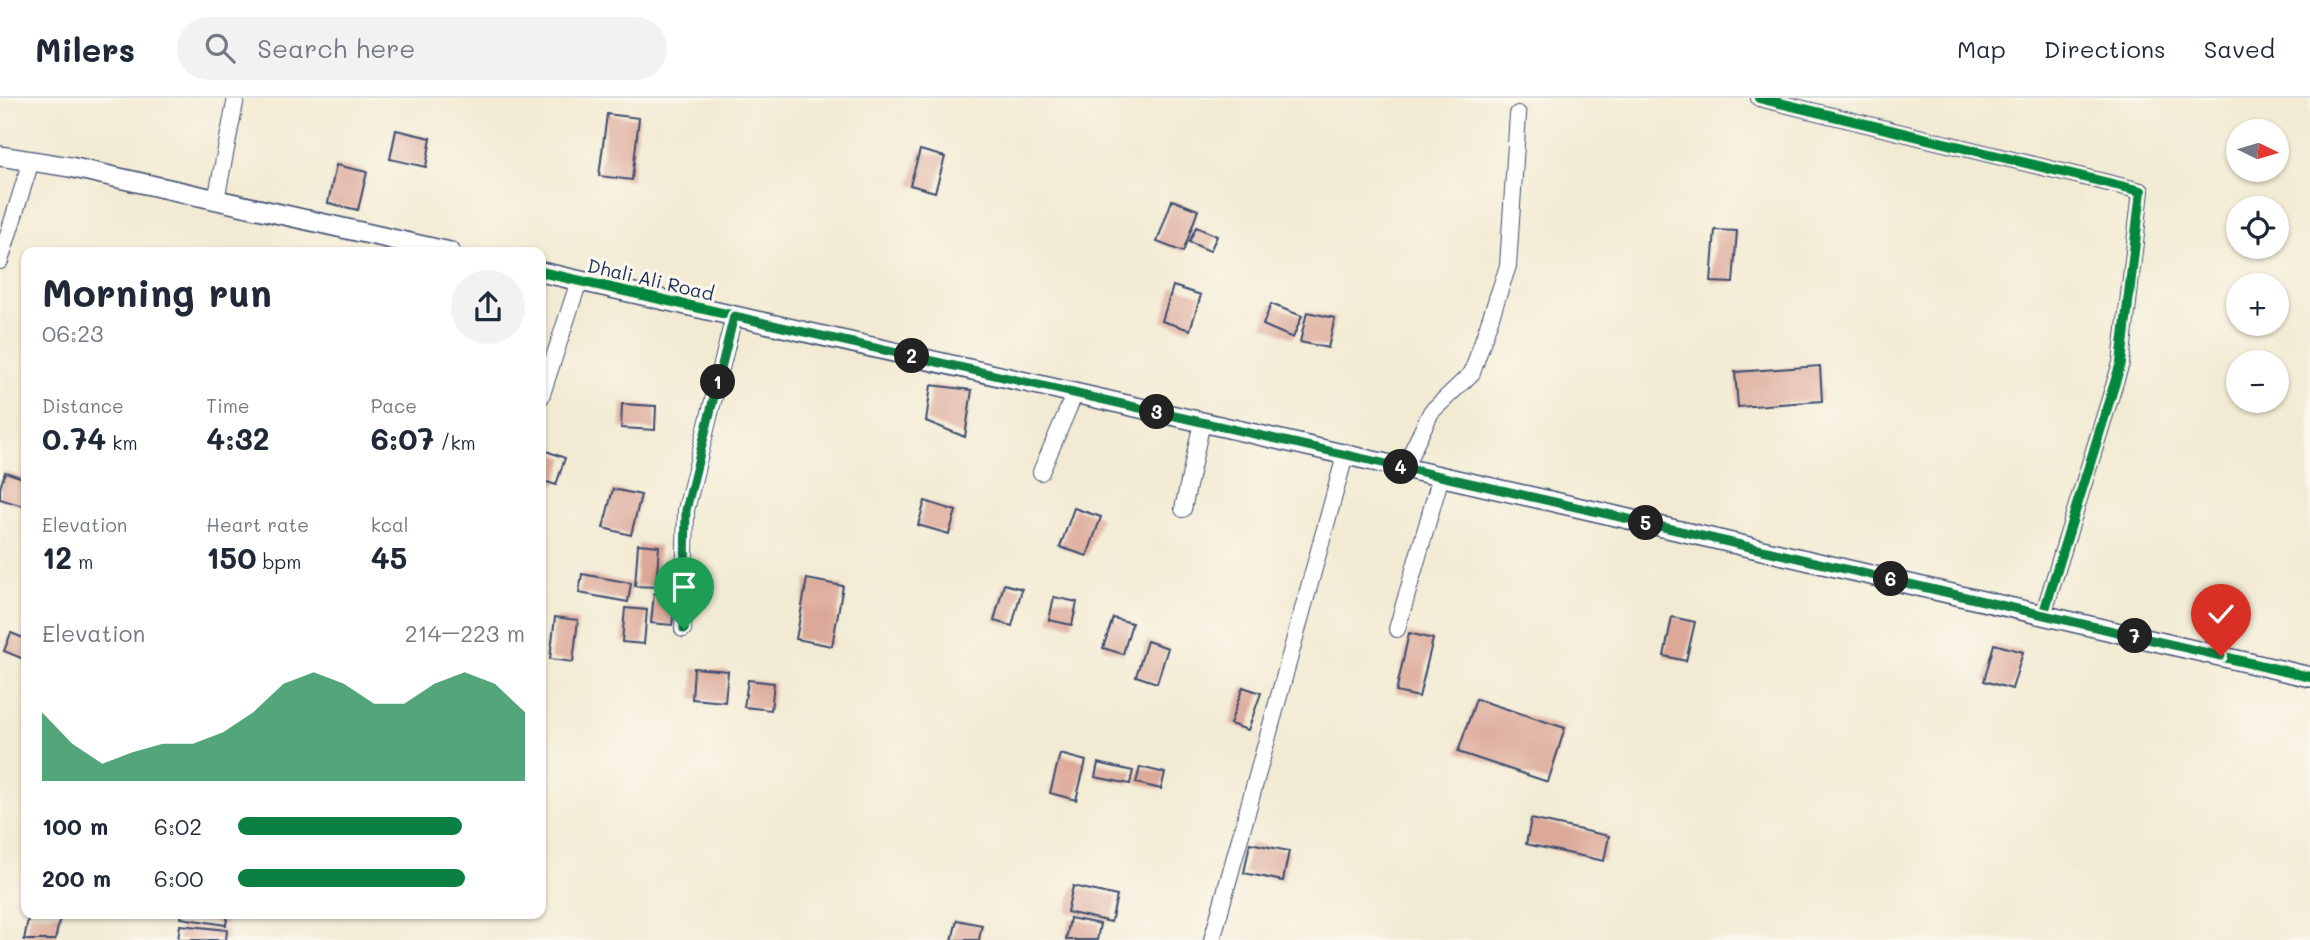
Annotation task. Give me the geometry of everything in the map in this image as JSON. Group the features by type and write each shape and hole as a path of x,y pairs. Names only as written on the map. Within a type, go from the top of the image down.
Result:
{"street":[{"path":"216,200 236,98"},
{"path":"1759,98 2141,191 2121,363 2043,615"},
{"path":"1404,468 1431,412 1472,373 1508,266 1518,114"},
{"path":"0,156 70,167 428,247"},
{"path":"0,261 31,161"},
{"name":"Dhali Ali Road","path":"546,273 1346,453 2310,677"},
{"path":"546,382 579,281"},
{"path":"684,629 686,510 734,316"},
{"path":"1041,472 1075,393"},
{"path":"1183,509 1202,422"},
{"path":"1212,940 1346,453"},
{"path":"1397,629 1441,476"}],"building":[{"path":"607,114 639,118 632,180 599,176"},
{"path":"396,130 431,138 426,167 390,159"},
{"path":"920,150 945,157 935,192 910,185"},
{"path":"336,165 367,172 358,210 328,203"},
{"path":"1172,200 1198,210 1183,252 1157,242"},
{"path":"1196,227 1217,236 1210,251 1189,242"},
{"path":"1715,230 1737,231 1733,283 1711,282"},
{"path":"1173,286 1201,295 1190,330 1162,321"},
{"path":"1271,304 1302,316 1293,338 1263,325"},
{"path":"1307,312 1335,318 1328,348 1300,342"},
{"path":"1820,366 1822,401 1738,407 1735,372"},
{"path":"931,385 972,390 965,437 926,421"},
{"path":"622,404 656,406 655,430 621,428"},
{"path":"546,451 565,458 556,485 546,482"},
{"path":"5,472 21,477 21,505 0,499"},
{"path":"613,489 641,495 631,535 603,528"},
{"path":"925,501 956,511 949,534 918,525"},
{"path":"1074,508 1101,517 1087,556 1060,547"},
{"path":"638,544 659,546 656,587 635,586"},
{"path":"582,574 631,583 628,602 579,593"},
{"path":"807,579 843,586 832,646 796,639"},
{"path":"1004,584 1022,589 1012,626 994,621"},
{"path":"654,593 675,596 672,625 651,623"},
{"path":"1054,597 1077,602 1072,625 1049,620"},
{"path":"625,608 647,610 644,644 622,642"},
{"path":"555,617 578,620 573,662 550,659"},
{"path":"1672,617 1695,622 1686,661 1664,656"},
{"path":"1113,618 1132,623 1123,654 1103,648"},
{"path":"11,633 21,637 21,658 4,651"},
{"path":"1409,633 1433,639 1419,697 1396,692"},
{"path":"1147,641 1168,648 1157,683 1136,676"},
{"path":"1994,644 2023,652 2012,689 1984,681"},
{"path":"694,668 728,671 725,702 692,699"},
{"path":"748,680 774,683 771,710 744,707"},
{"path":"1243,687 1261,693 1248,730 1230,724"},
{"path":"1476,699 1565,728 1548,782 1458,752"},
{"path":"1060,754 1086,761 1076,800 1050,793"},
{"path":"1098,763 1133,771 1130,784 1095,777"},
{"path":"1140,767 1165,773 1161,789 1136,783"},
{"path":"1531,819 1609,836 1604,861 1526,844"},
{"path":"1250,843 1289,851 1283,881 1244,873"},
{"path":"1073,886 1117,896 1111,922 1067,912"},
{"path":"1070,918 1100,924 1097,940 1066,940"},
{"path":"28,919 60,919 55,940 24,940"},
{"path":"187,919 227,919 226,925"},
{"path":"957,920 982,925 979,940 952,940"},
{"path":"180,925 227,930 226,940 178,940"}],"cycle path":[{"path":"1759,98 2141,191 2121,363 2043,615"},
{"path":"546,273 2310,677"}],"route":[{"path":"684,629 686,510 734,316 2221,656"}]}
